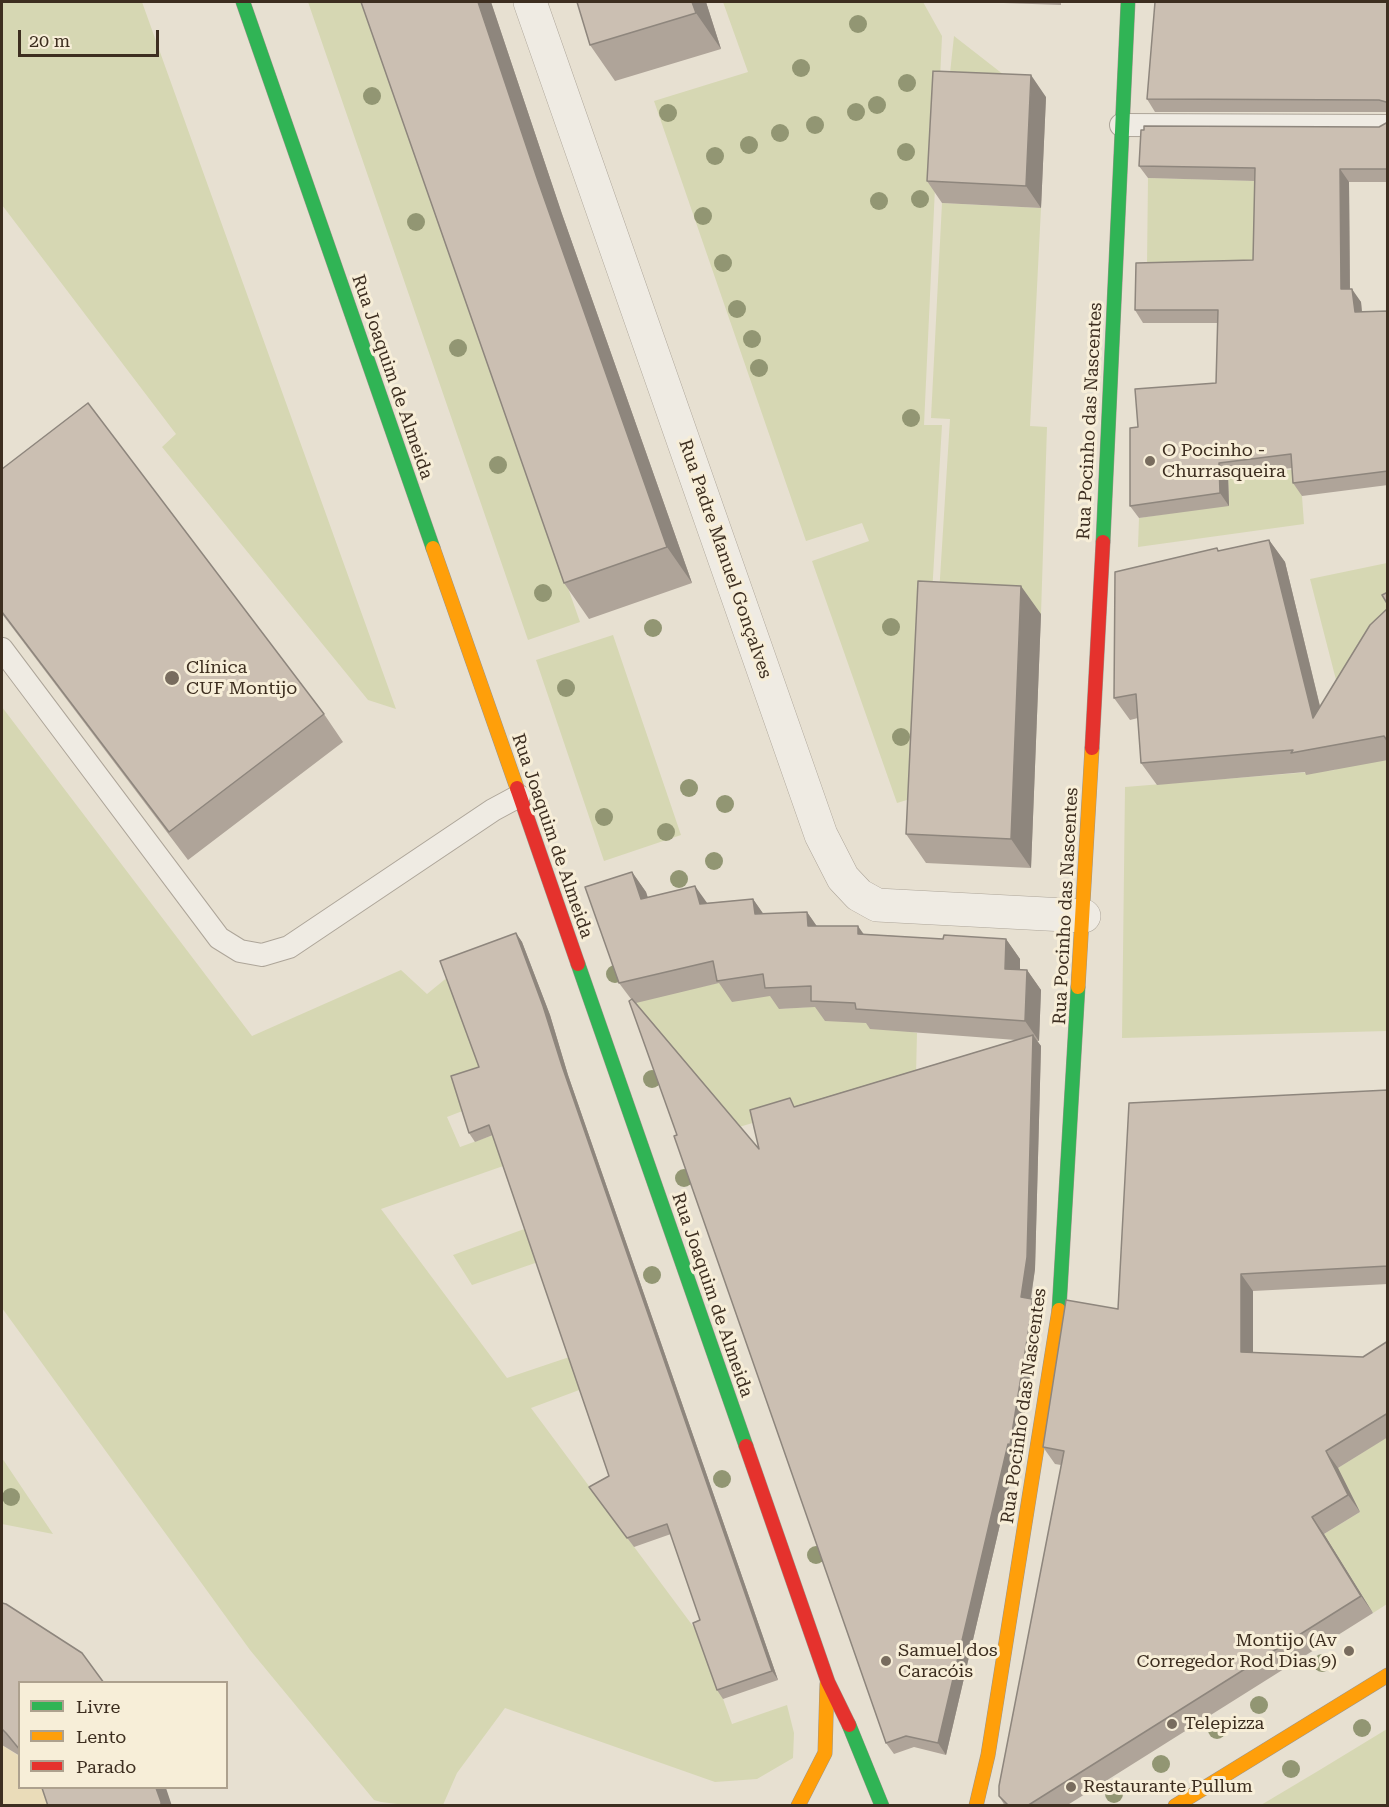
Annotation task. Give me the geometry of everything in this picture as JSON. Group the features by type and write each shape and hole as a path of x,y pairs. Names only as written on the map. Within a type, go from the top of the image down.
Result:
{"main road":[{"name":"Rua Joaquim de Almeida","path":"243,2 828,1682 848,1721 882,1806"},
{"name":"Rua Pocinho das Nascentes","path":"976,1806 988,1755 1058,1329 1084,916 1128,2"},
{"path":"1175,1806 1388,1675"},
{"name":"Rua Joaquim de Almeida","path":"798,1806 825,1753 828,1682"}],"street":[{"name":"Rua Padre Manuel Gonçalves","path":"530,2 821,835 843,878 859,895 877,906 1084,916"}],"lane":[{"path":"1121,125 1388,126"},
{"path":"2,649 219,938 240,951 262,955 289,947 493,810 519,796"}],"green space":[{"path":"2,2 142,2 396,709 368,700 162,447 176,434 2,205"},
{"path":"308,2 361,2 580,622 528,640"},
{"path":"723,2 923,2 942,36 924,425 942,425 920,796 897,803 812,561 869,541 862,523 806,541 654,101 748,72"},
{"path":"954,36 1031,96 948,92"},
{"path":"1148,178 1264,181 1262,267 1147,265"},
{"path":"942,203 1041,208 1030,426 1047,427 1041,614 938,610 950,419 931,418"},
{"path":"1300,469 1304,524 1138,547 1139,518 1229,504 1228,475"},
{"path":"1387,563 1387,1031 1122,1038 1125,787 1335,770 1351,738 1310,579"},
{"path":"613,635 681,835 604,861 536,660"},
{"path":"2,707 252,1036 401,970 427,994 449,976 485,1075 465,1110 447,1117 460,1147 496,1134 506,1165 381,1209 507,1378 611,1343 590,1386 531,1408 701,1637 732,1724 787,1705 794,1733 793,1758 757,1779 715,1782 505,1708 457,1773 443,1805 405,1805 381,1802 374,1800 250,1650 2,1308"},
{"path":"727,981 777,992 780,1009 825,1006 870,1023 917,1033 916,1075 739,1127 633,1002"},
{"path":"527,1228 538,1262 472,1285 453,1255"},
{"path":"1387,1437 1387,1604 1373,1613 1324,1534 1360,1512 1338,1468"},
{"path":"2,1458 53,1534 2,1524"},
{"path":"1387,1729 1387,1805 1261,1805 1318,1771"}],"sand":[{"path":"2,1745 18,1755 18,1789 47,1789 58,1805 2,1805"}],"building":[{"path":"361,2 478,2 537,178 667,547 564,583"},
{"path":"577,2 692,2 696,13 590,45"},
{"path":"1155,2 1388,2 1388,104 1379,100 1147,99"},
{"path":"933,71 1031,75 1026,186 927,181"},
{"path":"1388,122 1388,169 1340,169 1341,289 1352,289 1355,312 1388,311 1388,471 1293,483 1291,454 1219,463 1220,493 1130,506 1130,428 1138,427 1135,389 1216,383 1218,310 1135,310 1136,263 1253,260 1255,168 1139,166 1141,130 1144,130 1144,126 1379,127"},
{"name":"Clínica CUF Montijo","path":"88,403 324,714 169,832 2,612 2,469"},
{"path":"1269,540 1313,718 1370,625 1388,608 1388,742 1384,736 1291,753 1293,750 1141,763 1136,694 1114,698 1115,572 1217,548 1218,551"},
{"path":"918,581 1021,586 1011,839 906,834"},
{"path":"1388,592 1388,605 1382,595"},
{"path":"632,872 641,899 695,886 700,904 753,899 755,914 807,912 808,926 858,926 858,934 943,939 944,935 1006,939 1005,969 1027,970 1025,1021 856,1009 855,1003 811,1001 811,986 765,988 763,974 717,981 713,961 619,983 585,887"},
{"path":"516,933 772,1671 717,1690 693,1623 700,1620 667,1524 627,1538 589,1487 609,1476 489,1125 469,1133 451,1076 479,1067 440,961"},
{"path":"632,999 759,1149 750,1110 790,1098 794,1107 1033,1035 1027,1257 1021,1297 1032,1299 1031,1315 1010,1445 1008,1444 938,1743 906,1736 886,1743 674,1136 677,1135 629,1001"},
{"path":"1388,1090 1388,1266 1241,1274 1241,1352 1363,1357 1388,1341 1388,1413 1326,1451 1348,1495 1312,1517 1361,1596 1027,1806 1009,1806 999,1796 999,1786 1064,1451 1043,1447 1066,1300 1118,1309 1129,1103"},
{"path":"2,1603 82,1653 103,1681 18,1681 18,1748 2,1729"},
{"path":"42,1789 156,1789 161,1802 161,1806 48,1806"}],"traffic: fast":[{"path":"243,2 433,548"},
{"path":"1103,542 1128,2"},
{"path":"578,964 746,1446"},
{"path":"1059,1310 1078,987"},
{"path":"849,1725 882,1806"}],"traffic: slow":[{"path":"433,548 517,788"},
{"path":"1078,987 1092,748"},
{"path":"976,1806 988,1755 1059,1310"},
{"path":"1175,1806 1388,1675"},
{"path":"798,1806 825,1753 827,1684"}],"traffic: jam":[{"path":"1092,748 1103,542"},
{"path":"517,788 578,964"},
{"path":"746,1446 828,1682 849,1725"}],"place":[{"name":"O Pocinho - Churrasqueira","path":"1150,461"},
{"name":"Clínica CUF Montijo","path":"172,678"},
{"name":"Montijo (Av Corregedor Rod Dias 9)","path":"1349,1651"},
{"name":"Samuel dos Caracóis","path":"886,1661"},
{"name":"Telepizza","path":"1172,1724"},
{"name":"Restaurante Pullum","path":"1071,1787"}]}
